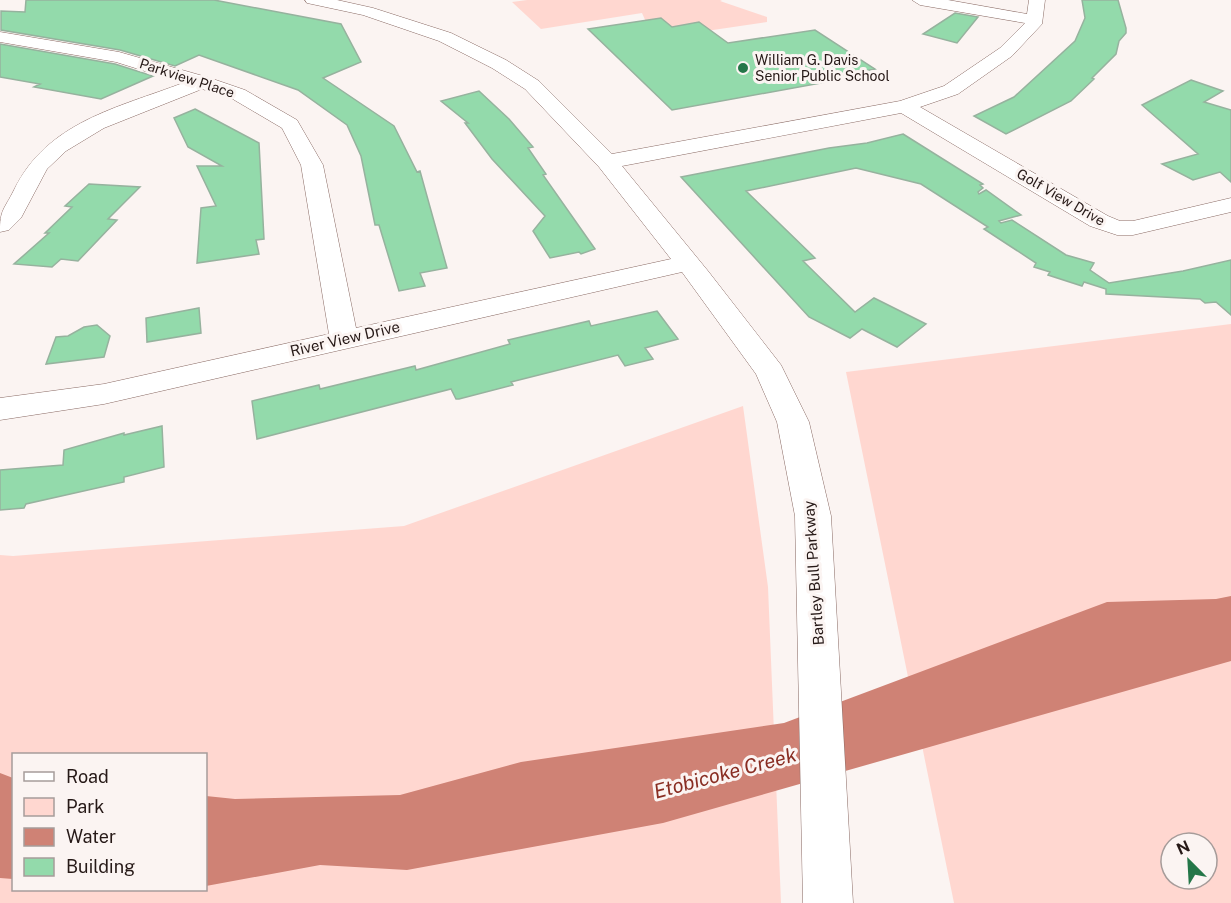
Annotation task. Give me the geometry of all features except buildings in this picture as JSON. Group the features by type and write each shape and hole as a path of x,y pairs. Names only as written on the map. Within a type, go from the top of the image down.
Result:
{"street":[{"name":"Bartley Bull Parkway","path":"313,0 366,11 446,37 499,64 532,85 607,162 688,263 770,372 793,422 813,516 828,903"},
{"path":"366,11 390,0"},
{"path":"920,0 1035,20"},
{"path":"607,162 904,106 951,90 1006,52 1034,24 1037,0"},
{"name":"Parkview Place","path":"0,37 119,57 203,82 238,94 290,124 312,165 344,339"},
{"path":"0,225 18,205 27,182 43,160 67,141 89,127 203,82"},
{"name":"Golf View Drive","path":"904,106 1099,221 1117,228 1132,228 1231,205"},
{"name":"River View Drive","path":"0,409 104,394 688,263"}],"green space":[{"path":"527,0 722,0 720,1 767,17 767,22 672,36 646,22 642,13 541,29 512,2"},
{"path":"1231,324 1231,903 954,903 846,372"},
{"path":"743,406 768,587 781,903 0,903 0,555 13,556 404,526"}],"water":[{"name":"Etobicoke Creek","path":"1231,596 1231,661 663,823 407,870 320,865 207,886 207,796 235,799 400,795 521,762 784,723 1107,602 1216,599"},
{"path":"0,773 12,778 12,879 0,878"}],"place":[{"name":"William G. Davis Senior Public School","path":"743,68"}]}
